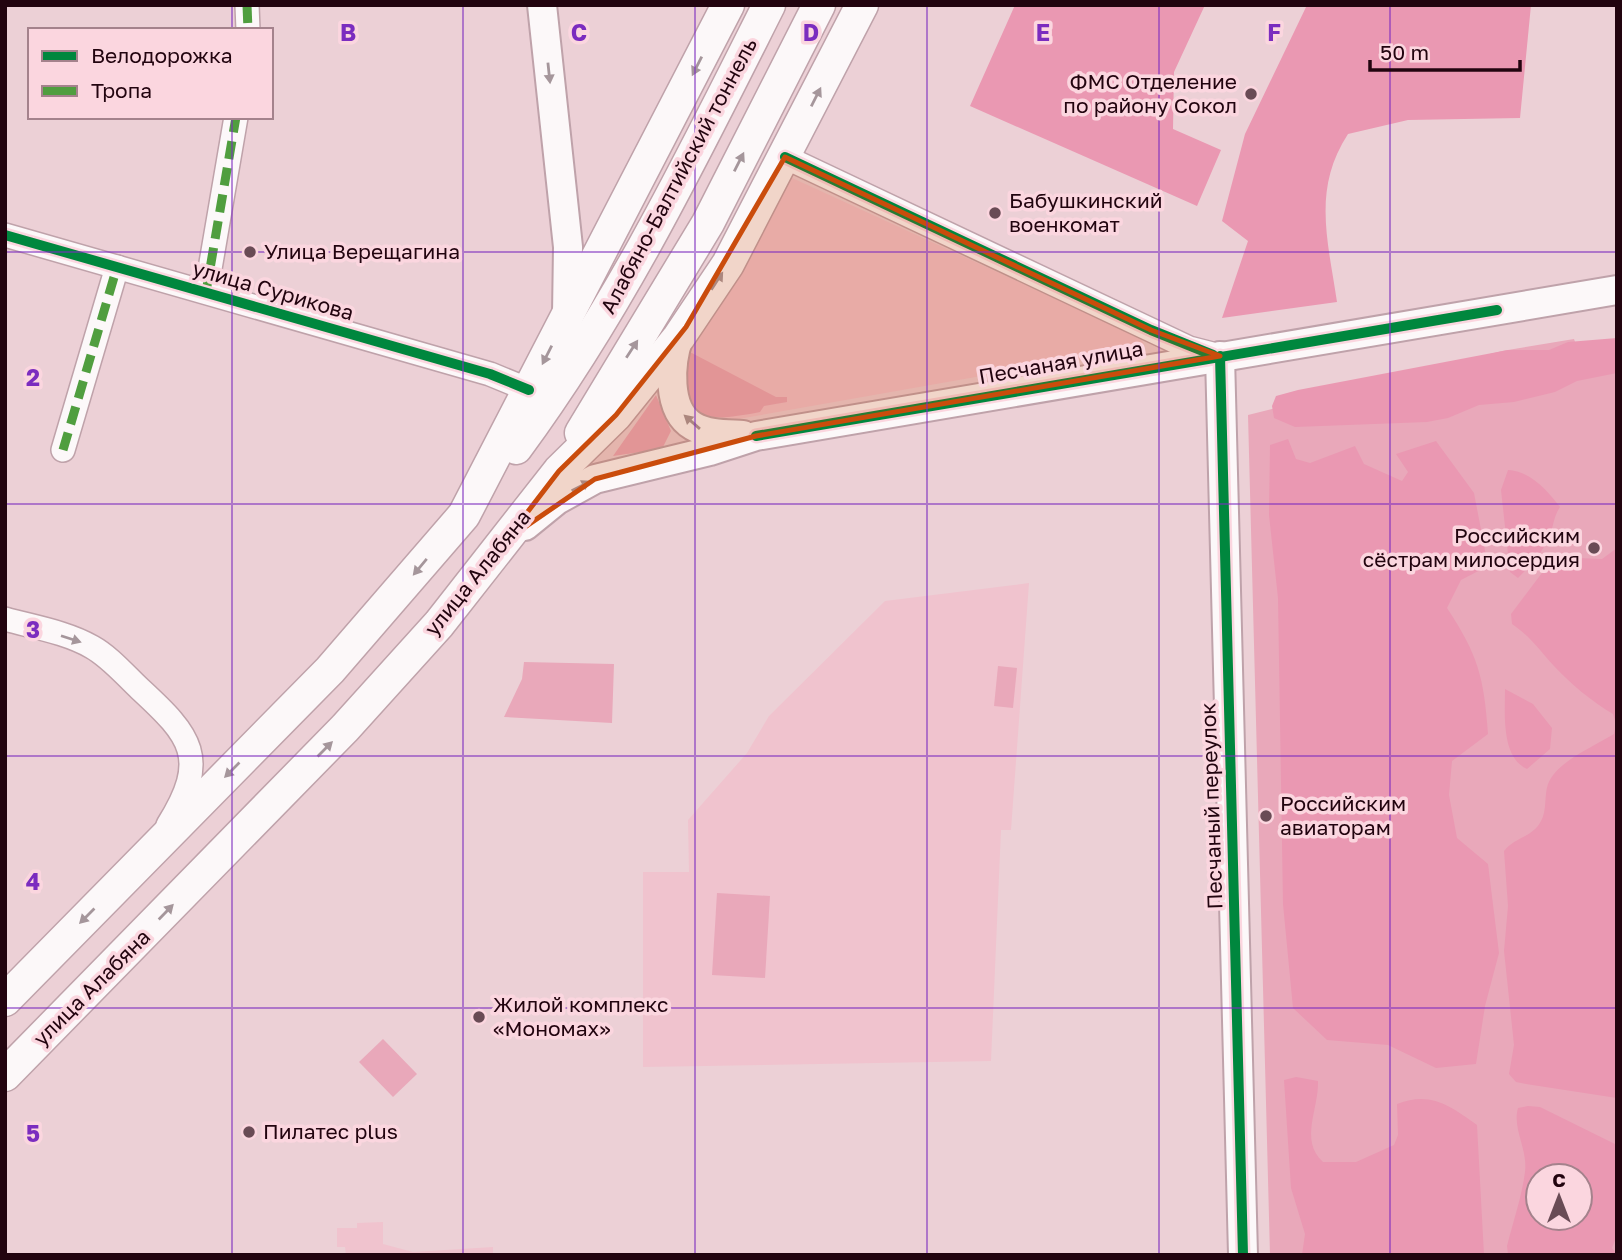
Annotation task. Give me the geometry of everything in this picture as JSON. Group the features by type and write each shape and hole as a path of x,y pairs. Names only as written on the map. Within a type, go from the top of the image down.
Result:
{"main road":[{"path":"5,1000 330,670 464,515 728,5"},
{"name":"Алабяно-Балтийский тоннель","path":"464,515 565,381 594,335 669,205 769,5"},
{"name":"Алабяно-Балтийский тоннель","path":"559,471 708,223 818,5"},
{"name":"улица Алабяна","path":"5,1075 345,728 439,624 559,471 616,415 679,337 728,264 862,5"},
{"path":"5,985 50,954"},
{"path":"5,1093 85,996"}],"street":[{"path":"247,5 248,28"},
{"path":"542,5 568,247 567,314"},
{"path":"206,292 236,119"},
{"path":"785,158 1189,348 1220,356"},
{"name":"улица Сурикова","path":"5,235 490,374 529,390"},
{"path":"63,450 117,267"},
{"name":"Песчаная улица","path":"506,540 557,500 595,479 710,451 756,436 1617,290"},
{"name":"Песчаная улица","path":"679,337 673,355 673,384 682,413 691,425 708,432 756,436"},
{"name":"Песчаный переулок","path":"1220,356 1243,1255"},
{"path":"5,619 93,648 185,734 191,762 184,792 153,850"}],"highlighted area":[{"path":"785,157 1151,330 1220,356 756,436 595,479 506,540 559,471 616,415 686,327"}],"shaded area":[{"path":"1015,5 1205,5 1174,72 1173,129 1221,150 1197,206 970,106"},
{"path":"1307,5 1531,5 1520,118 1408,120 1348,134 1337,155 1326,195 1327,237 1337,302 1222,318 1248,241 1222,221 1245,134"},
{"path":"790,177 1141,338 1145,347 716,423 686,348"},
{"path":"1617,338 1617,373 1577,381 1555,392 1514,402 1479,405 1448,418 1427,422 1295,427 1274,418 1272,406 1276,396 1298,390 1508,350 1549,350 1568,342"},
{"path":"1574,339 1581,359 1617,352 1617,1255 1270,1255 1248,415 1502,351"},
{"path":"688,351 776,397 787,397 787,402 764,406 760,412 739,416 708,416 697,412 690,404 686,391"},
{"path":"656,395 671,431 662,449 613,456"},
{"path":"1288,439 1296,459 1310,463 1355,446 1364,464 1402,481 1408,472 1396,454 1436,441 1474,493 1488,566 1461,580 1447,608 1478,667 1488,734 1452,761 1449,795 1457,838 1488,864 1499,953 1485,1006 1476,1064 1436,1068 1388,1045 1327,1040 1293,1008 1283,904 1278,598 1269,515 1270,445"},
{"path":"1508,470 1531,478 1544,488 1560,507 1545,545 1518,578 1510,572 1501,490"},
{"path":"1617,548 1617,1098 1516,1082 1509,1074 1514,1045 1504,951 1508,906 1504,851 1533,831 1541,821 1548,784 1559,768 1614,734 1616,724 1613,714 1574,686 1530,639 1512,624 1511,614 1554,557 1602,559"},
{"path":"1029,583 1011,830 1001,830 991,1061 643,1067 643,872 689,872 688,820 747,753 769,716 885,601"},
{"path":"524,662 614,664 612,723 504,717 522,679"},
{"path":"998,666 1017,668 1013,708 994,706"},
{"path":"1505,689 1533,704 1552,728 1550,749 1527,769 1513,755 1509,745 1505,722"},
{"path":"717,893 770,896 765,978 712,975"},
{"path":"383,1039 417,1074 393,1097 359,1062"},
{"path":"1296,1077 1318,1081 1311,1134 1312,1144 1323,1162 1356,1162 1394,1145 1398,1135 1397,1104 1409,1100 1440,1102 1477,1125 1484,1255 1302,1255 1305,1234 1291,1188 1284,1080"},
{"path":"1540,1107 1617,1145 1617,1235 1612,1248 1617,1255 1508,1255 1507,1246 1524,1178 1524,1232 1594,1232 1594,1162 1525,1162 1518,1108"},
{"path":"383,1222 383,1244 413,1252 493,1247 493,1255 346,1255 345,1247 337,1247 337,1228 357,1228 357,1223"}],"marked path":[{"path":"247,5 248,28"},
{"path":"206,292 236,119"},
{"path":"63,450 117,267"}],"cycle path":[{"path":"785,157 1151,330 1213,355"},
{"path":"5,235 490,374 529,390"},
{"path":"756,436 1497,310"},
{"path":"1220,356 1243,1255"}],"place":[{"name":"ФМС Отделение по району Сокол","path":"1251,94"},
{"name":"Бабушкинский военкомат","path":"995,213"},
{"name":"Улица Верещагина","path":"250,252"},
{"name":"Российским сёстрам милосердия","path":"1594,548"},
{"name":"Российским авиаторам","path":"1266,816"},
{"name":"Жилой комплекс «Мономах»","path":"479,1017"},
{"name":"Пилатес plus","path":"249,1132"}]}
